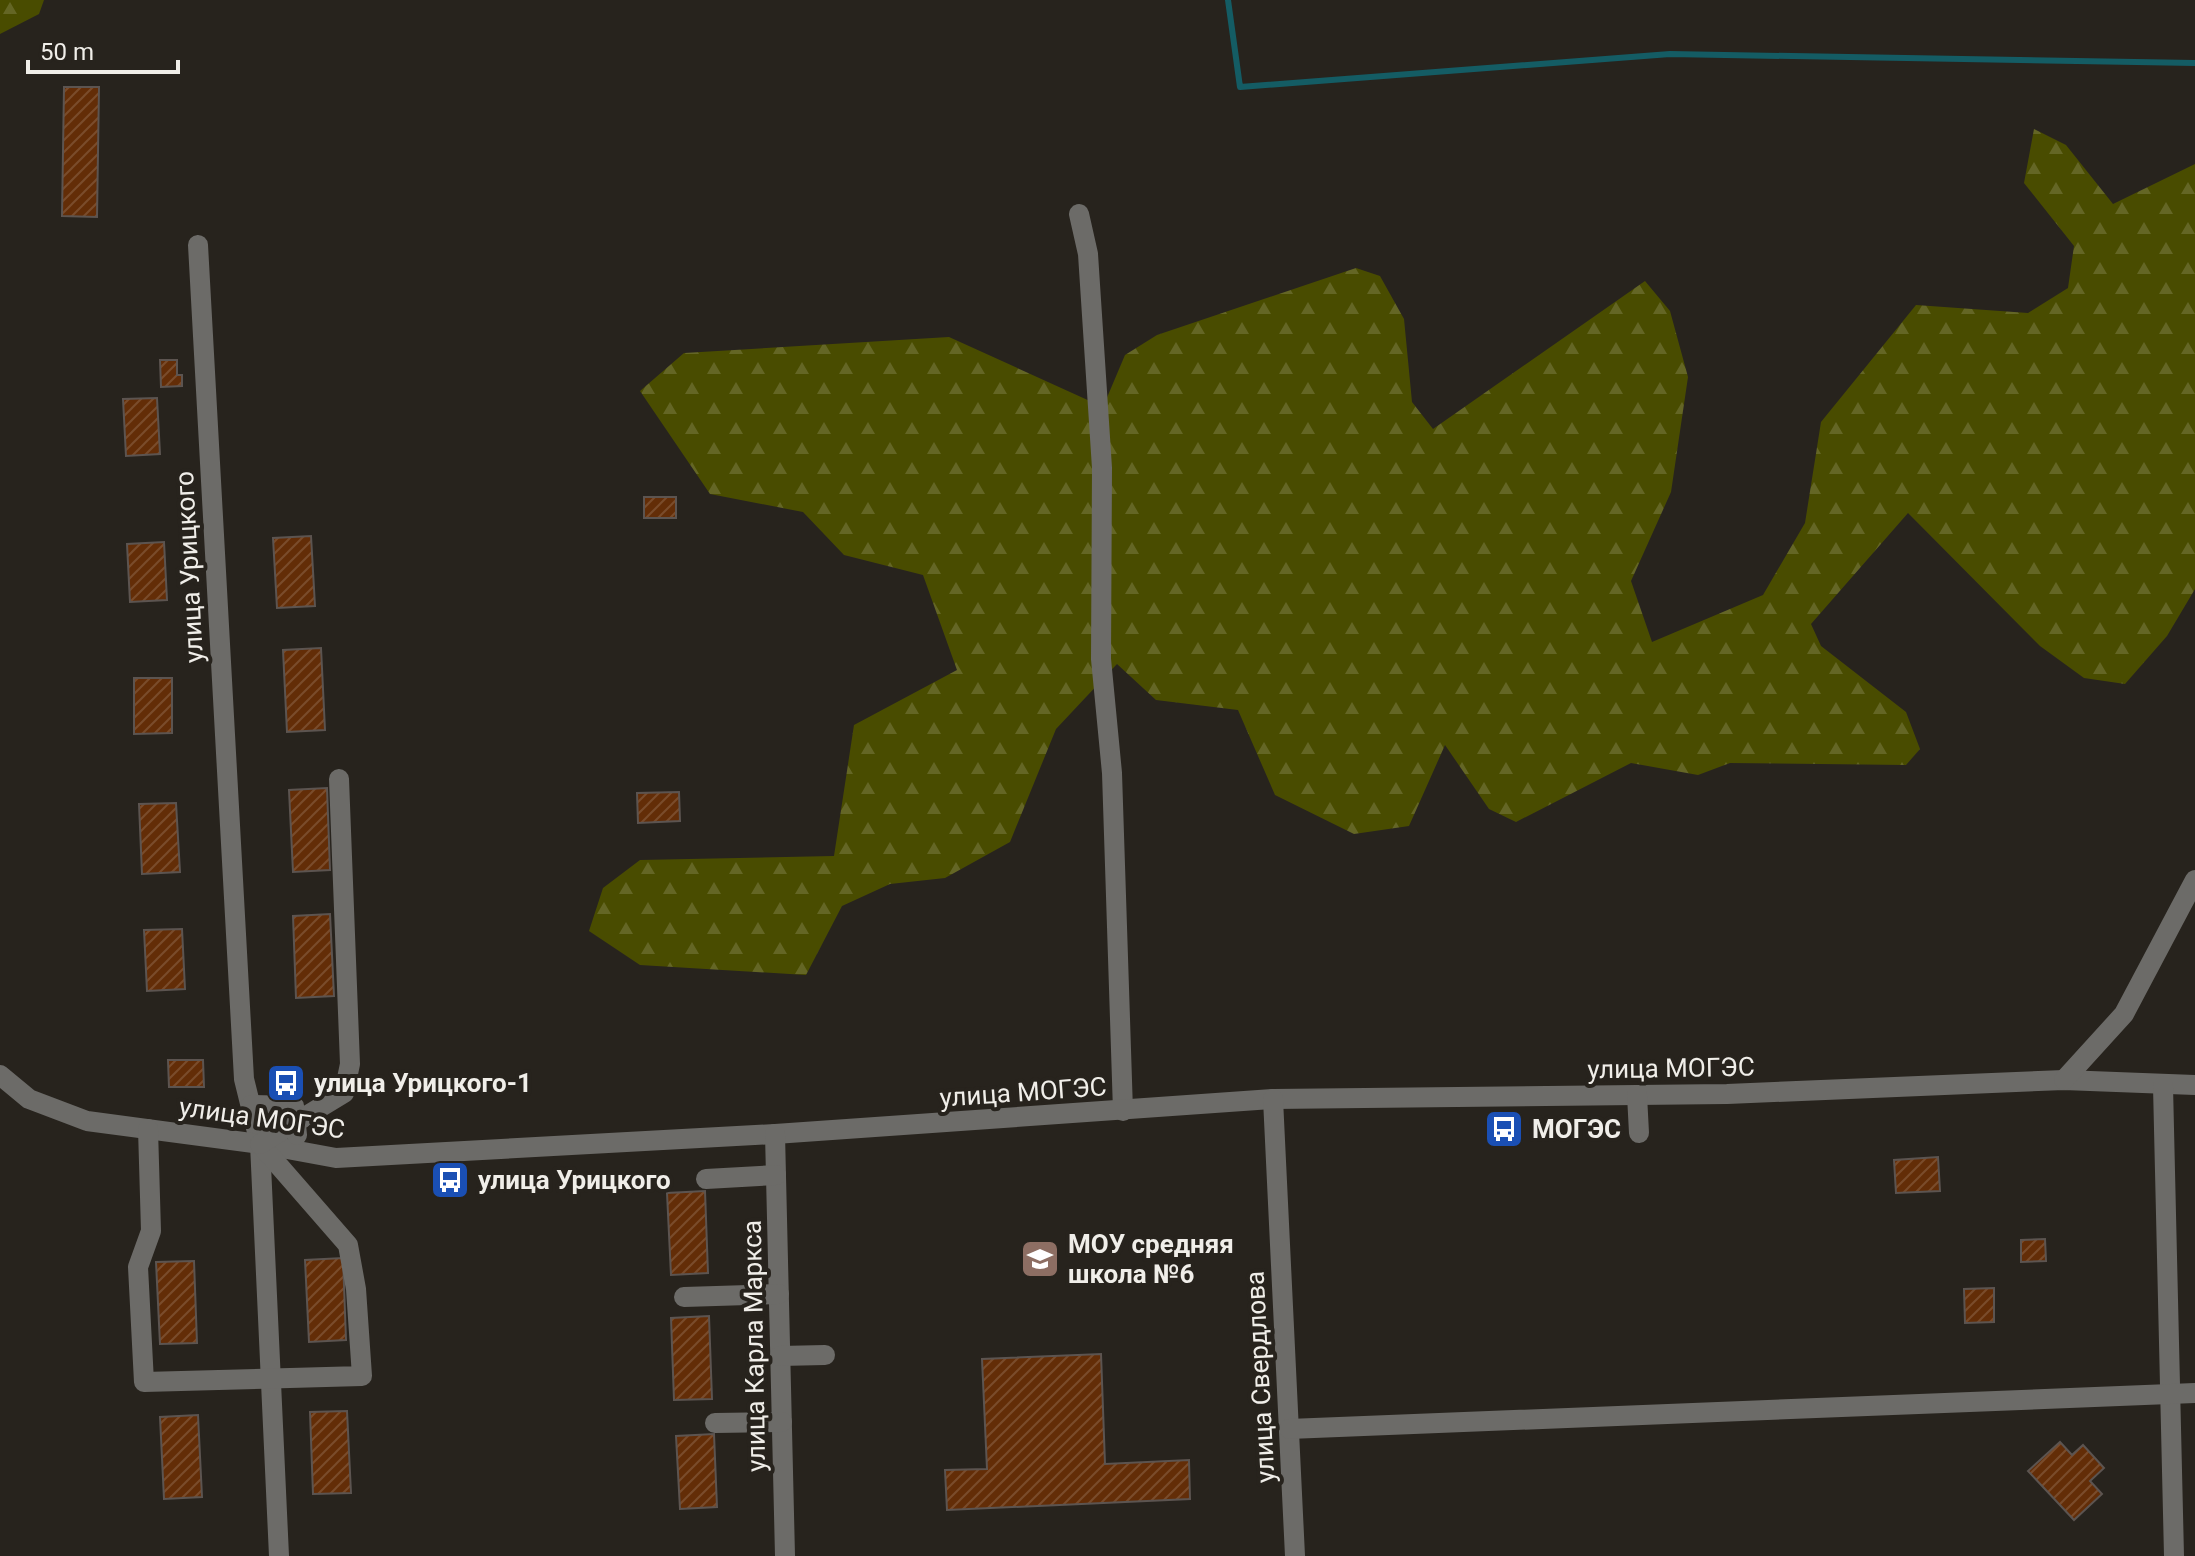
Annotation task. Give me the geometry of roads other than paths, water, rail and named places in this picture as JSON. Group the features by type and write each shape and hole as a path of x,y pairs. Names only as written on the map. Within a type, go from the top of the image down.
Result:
{"street":[{"path":"1079,214 1088,254 1102,468 1101,659 1112,773 1123,1111"},
{"name":"улица Урицкого","path":"198,245 243,1063 260,1144 279,1556"},
{"path":"148,1129 151,1231 138,1267 144,1382 362,1376 356,1289 348,1245 260,1144 344,1093 350,1064 339,779"},
{"path":"2064,1080 2124,1014 2195,880"},
{"name":"улица МОГЭС","path":"0,1075 29,1099 87,1121 260,1144 336,1158 775,1134 1273,1099 1727,1094 2064,1080 2195,1085"},
{"path":"2163,1086 2174,1556"},
{"path":"1637,1095 1639,1133"},
{"name":"улица Свердлова","path":"1273,1099 1295,1556"},
{"path":"251,1105 294,1106 299,1151"},
{"name":"улица Карла Маркса","path":"775,1134 785,1556"},
{"path":"706,1179 776,1175"},
{"path":"684,1297 779,1294"},
{"path":"780,1356 825,1355"},
{"path":"1289,1429 2195,1393"},
{"path":"715,1423 782,1422"}],"waterway":[{"path":"1228,0 1240,87 1670,54 2195,63"}],"place":[{"name":"улица Урицкого-1","path":"286,1083"},
{"name":"МОГЭС","path":"1504,1129"},
{"name":"улица Урицкого","path":"450,1180"},
{"name":"МОУ средняя школа №6","path":"1040,1259"}]}
